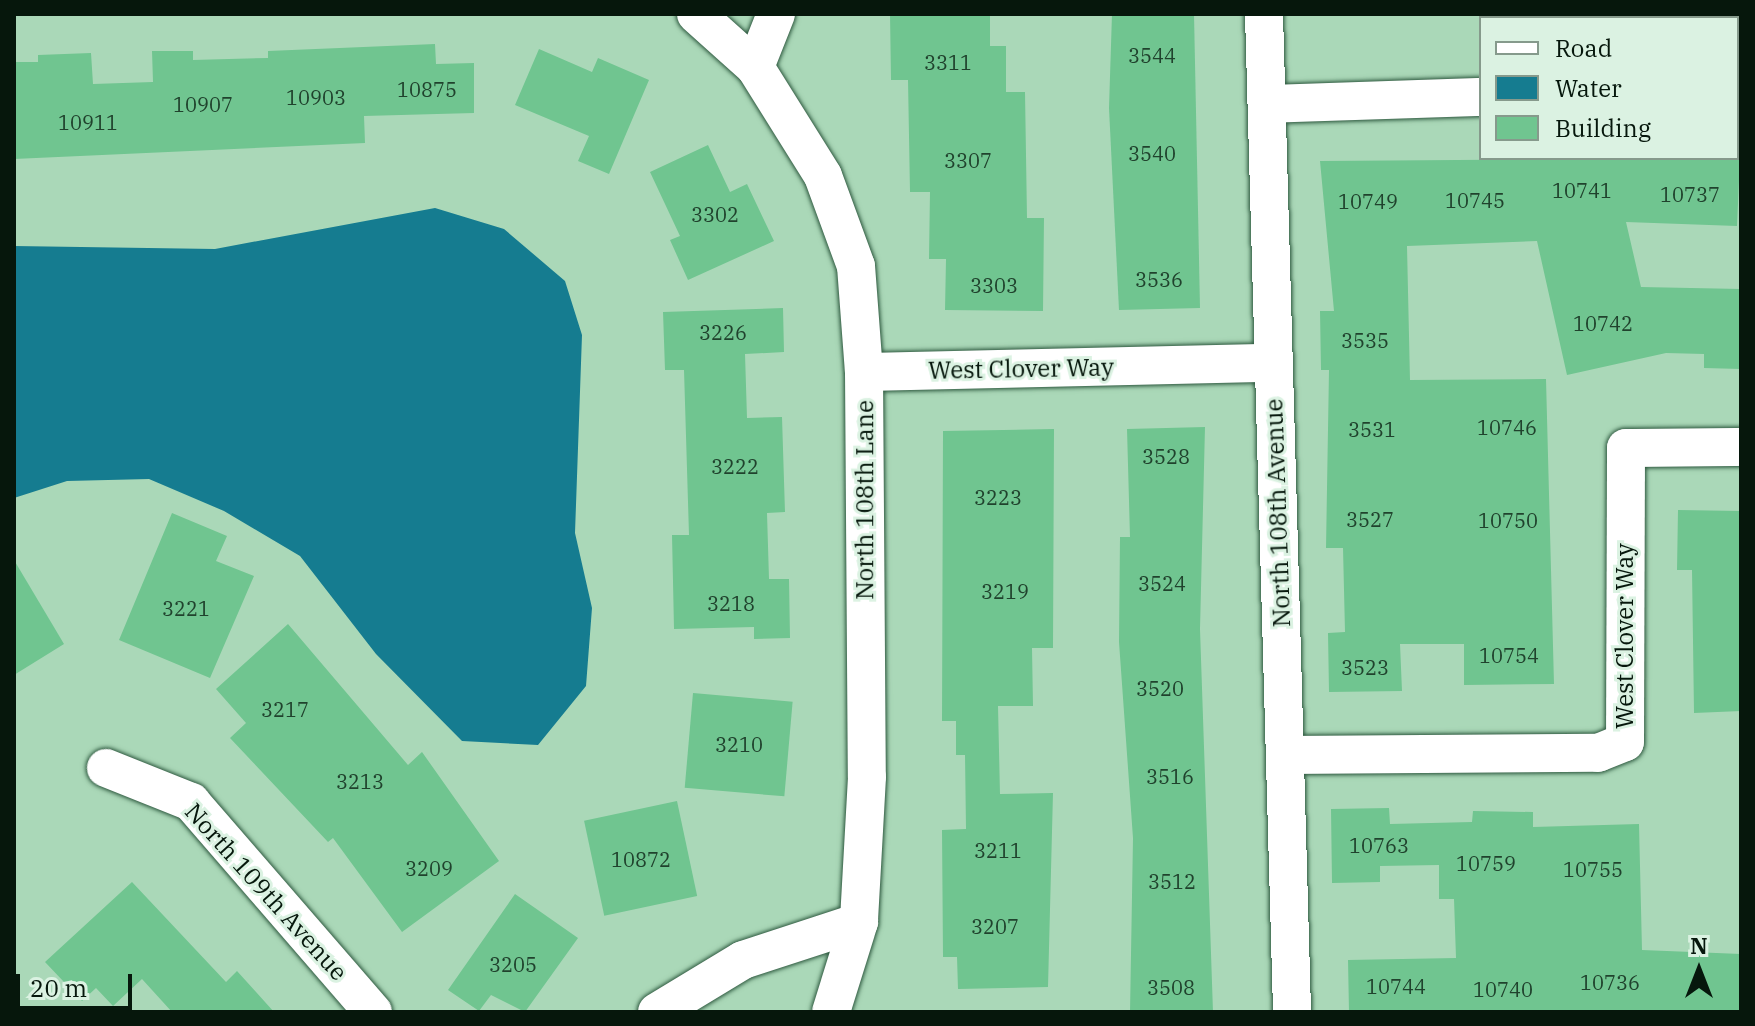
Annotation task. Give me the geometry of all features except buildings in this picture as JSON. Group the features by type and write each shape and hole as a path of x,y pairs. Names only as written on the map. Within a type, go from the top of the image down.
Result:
{"street":[{"name":"North 108th Lane","path":"696,14 755,67 823,176 856,266 864,372 867,777 859,922 831,1012"},
{"path":"755,67 776,14"},
{"name":"North 108th Avenue","path":"1264,14 1292,1012"},
{"path":"1267,104 1479,97"},
{"name":"West Clover Way","path":"864,372 1274,363"},
{"name":"West Clover Way","path":"1285,755 1598,753 1625,742 1626,448 1741,447"},
{"name":"North 109th Avenue","path":"106,768 191,802 373,1012"},
{"path":"657,1012 743,960 859,922"}],"water":[{"path":"435,208 504,229 565,281 582,335 575,533 592,608 586,686 538,745 462,741 376,654 300,556 224,511 149,479 67,481 14,498 14,246 215,249"}]}
